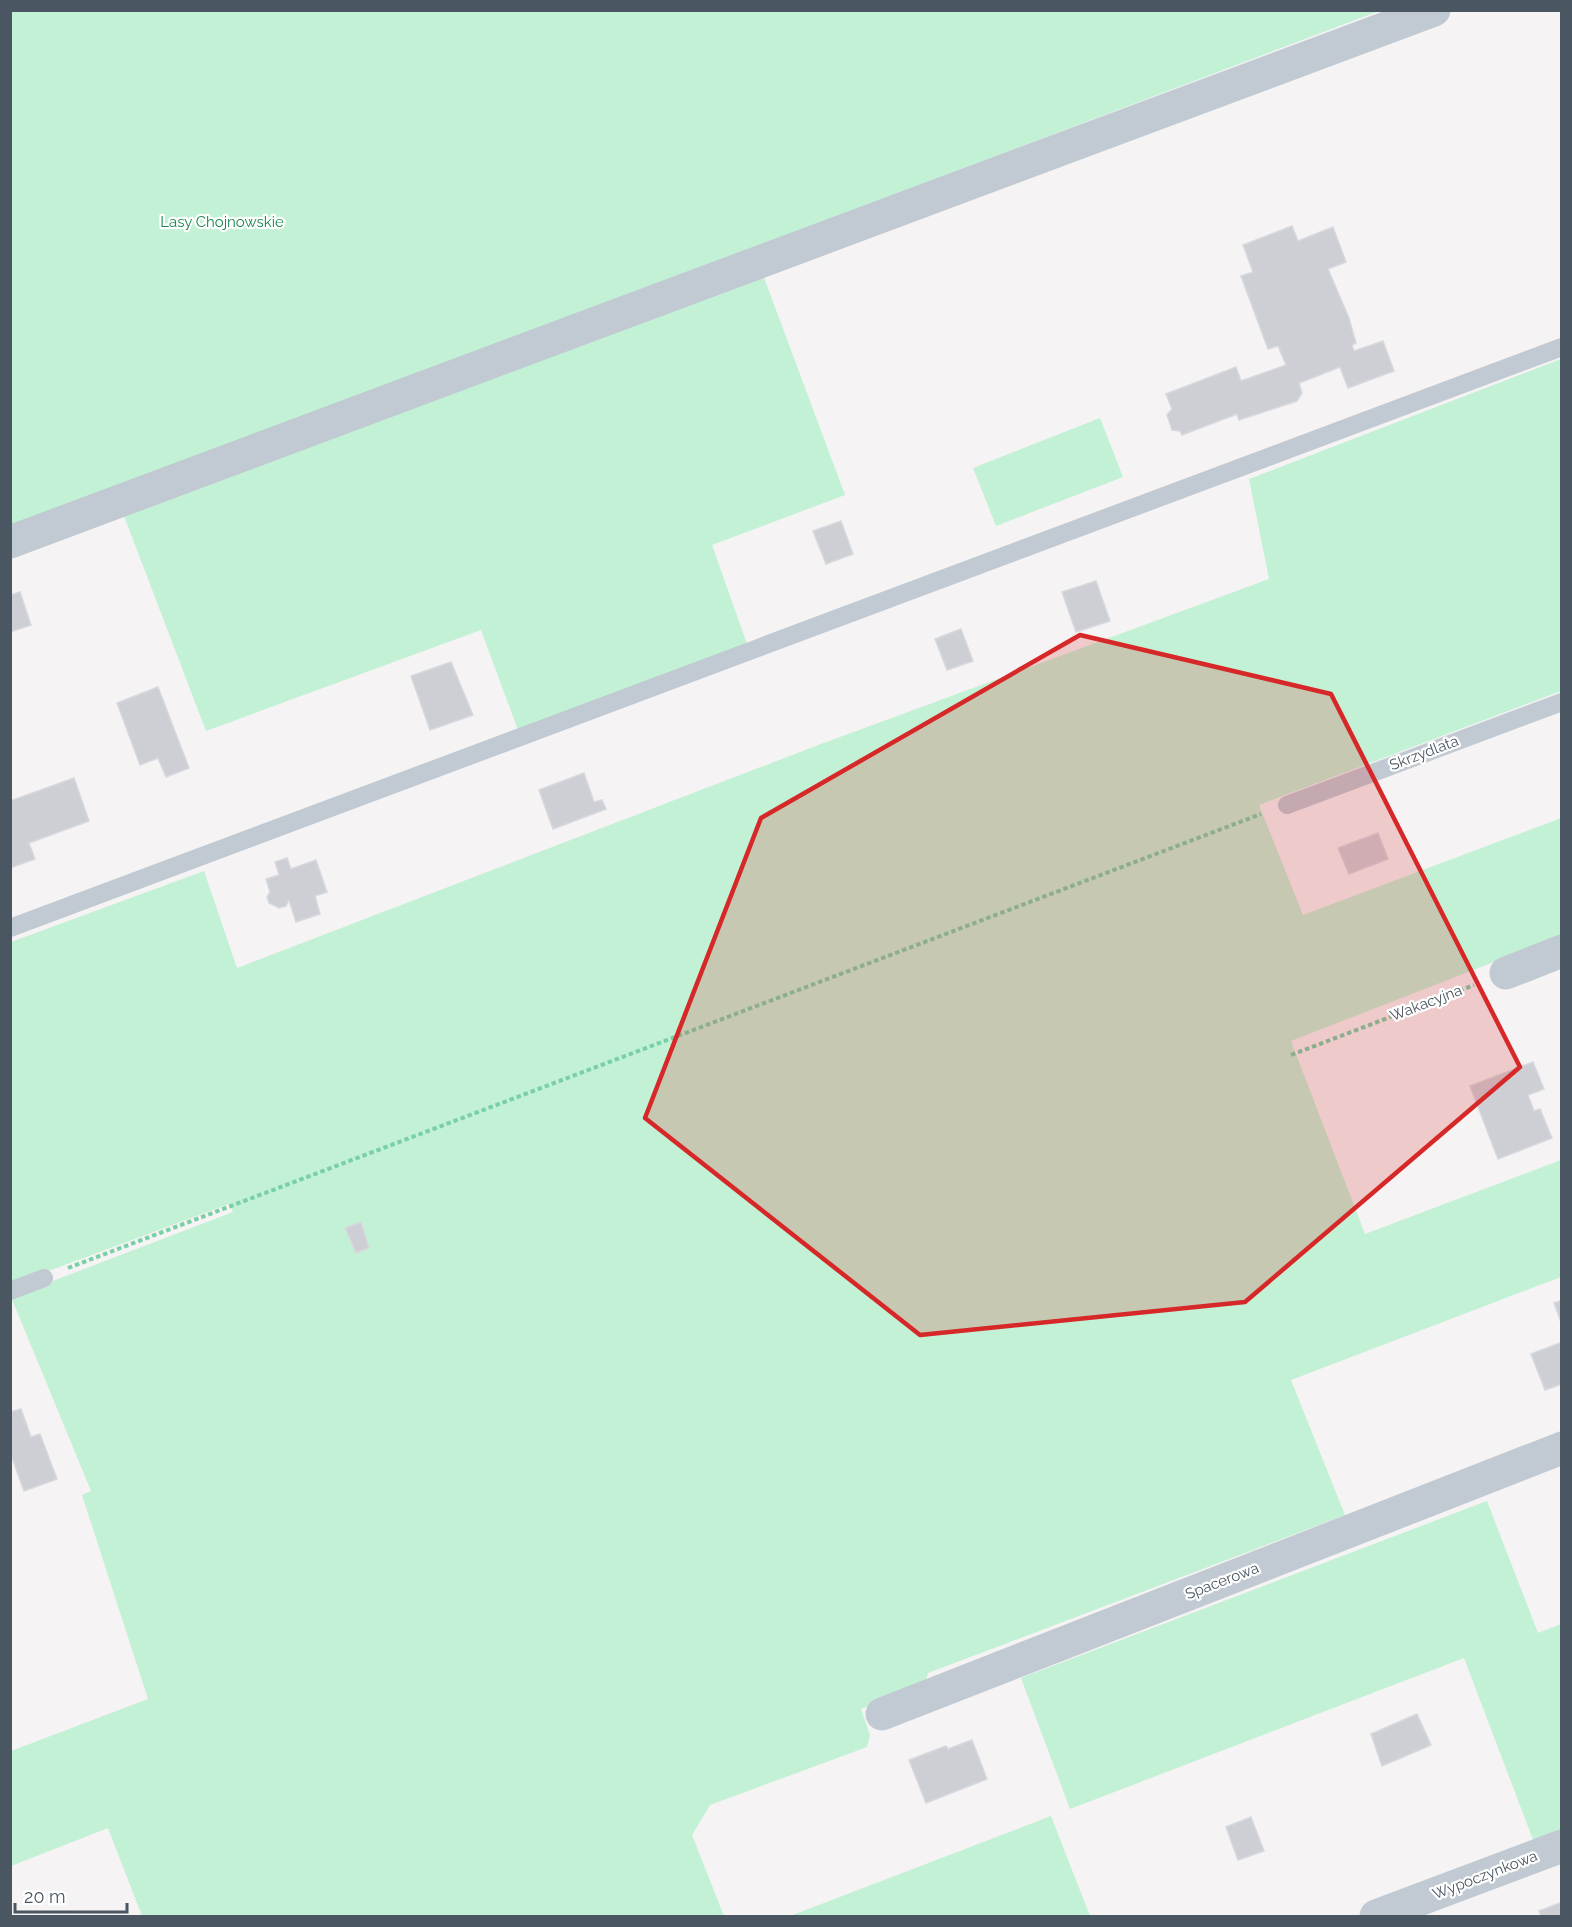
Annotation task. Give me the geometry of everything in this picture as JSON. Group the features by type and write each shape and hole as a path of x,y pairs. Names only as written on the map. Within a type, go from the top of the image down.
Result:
{"street":[{"path":"10,542 1434,10"},
{"path":"1506,973 1562,951"},
{"name":"Spacerowa","path":"882,1714 1562,1448"},
{"name":"Wypoczynkowa","path":"1376,1917 1562,1846"}],"lane":[{"path":"10,928 1562,347"},
{"name":"Skrzydlata","path":"1287,804 1562,702"},
{"path":"10,1290 44,1278"}],"path":[{"path":"44,1278 1287,804"},
{"name":"Wakacyjna","path":"1291,1055 1506,973"}],"highlighted area":[{"path":"1080,635 1331,694 1520,1067 1245,1302 920,1335 645,1118 761,818"}],"green space":[{"name":"Lasy Chojnowskie","path":"11,11 1379,11 11,529"},
{"path":"763,275 845,495 712,545 747,644 518,730 481,630 206,731 124,516"},
{"path":"1561,359 1561,691 1259,805 1303,915 1561,818 1561,936 1291,1041 1365,1234 1561,1160 1561,1277 1291,1380 1345,1515 928,1673 925,1684 861,1709 870,1735 867,1747 710,1805 692,1835 724,1916 142,1916 108,1828 11,1866 11,1751 148,1699 82,1495 91,1491 11,1297 233,1212 229,1204 11,1285 11,942 204,871 237,968 821,744 1269,579 1249,479"},
{"path":"1100,418 1123,477 996,526 973,468"},
{"path":"1487,1501 1538,1633 1561,1624 1561,1835 1535,1845 1464,1658 1070,1809 1021,1678"},
{"path":"1051,1816 1090,1916 790,1916"}],"building":[{"path":"1292,226 1298,241 1333,227 1346,262 1328,269 1349,318 1356,343 1352,345 1354,351 1383,341 1394,371 1348,388 1340,367 1299,383 1302,393 1297,401 1239,420 1237,414 1182,435 1180,431 1172,430 1167,415 1172,409 1166,394 1236,367 1241,381 1286,365 1278,346 1268,349 1241,276 1253,272 1243,245"},
{"path":"841,521 853,554 826,564 813,531"},
{"path":"1096,581 1110,621 1076,632 1062,592"},
{"path":"20,592 31,625 10,632 10,595"},
{"path":"961,629 973,661 947,670 935,639"},
{"path":"451,662 473,715 430,730 411,676"},
{"path":"158,687 189,768 166,777 158,758 140,765 117,703"},
{"path":"584,773 594,802 602,800 606,809 553,829 539,790"},
{"path":"74,778 89,821 29,843 35,859 10,868 10,801"},
{"path":"1378,833 1388,859 1349,874 1338,848"},
{"path":"287,858 291,869 316,860 327,892 315,896 320,914 296,922 289,900 286,906 279,908 269,903 267,897 270,892 266,879 279,875 275,862"},
{"path":"1533,1062 1544,1089 1528,1095 1534,1111 1540,1109 1552,1138 1498,1159 1470,1086"},
{"path":"361,1222 369,1248 356,1253 345,1228"},
{"path":"1562,1300 1562,1325 1554,1303"},
{"path":"1562,1342 1562,1384 1545,1390 1531,1354"},
{"path":"21,1409 31,1437 40,1434 57,1479 24,1491 10,1452 10,1412"},
{"path":"1417,1714 1431,1745 1382,1766 1371,1734"},
{"path":"972,1740 987,1779 926,1803 909,1760 946,1746 948,1749"},
{"path":"1251,1817 1264,1851 1238,1860 1226,1827"},
{"path":"1562,1902 1562,1916 1541,1916 1539,1911"}]}
